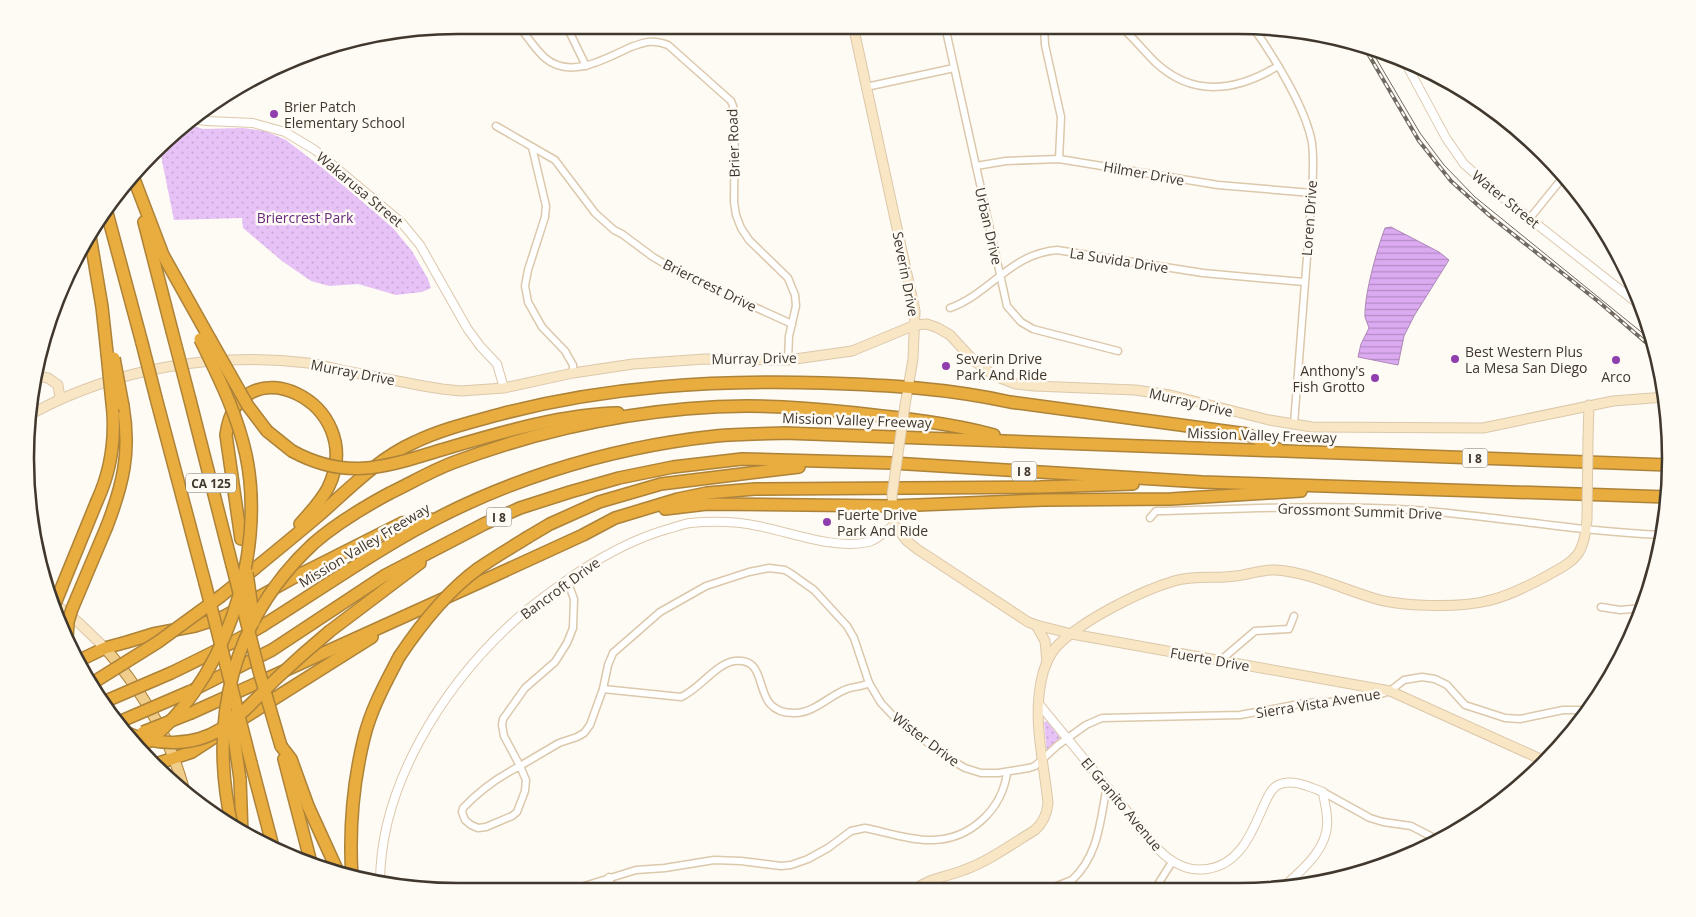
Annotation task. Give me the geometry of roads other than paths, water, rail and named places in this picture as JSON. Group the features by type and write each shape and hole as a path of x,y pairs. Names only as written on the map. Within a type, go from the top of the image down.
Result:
{"highway":[{"path":"135,183 163,255 205,339 235,414 246,456 251,498 248,551 238,601 215,656 184,706 157,736 144,745"},
{"name":"CA 125","path":"135,183 259,671 281,746 309,856"},
{"name":"CA 125","path":"108,219 271,839"},
{"path":"68,625 72,609 118,496 125,467 127,433 123,406 110,352 92,245"},
{"path":"205,339 248,406 267,431 292,451 322,464 349,469 363,469 394,464 526,427 604,413 660,412 747,406 818,409 960,426 1012,440"},
{"path":"56,596 107,481 112,458 113,439 110,352"},
{"path":"97,680 158,642 221,596 379,463 414,442 478,420 533,406 584,396 657,386 755,382 909,386 1247,434 1282,451"},
{"path":"259,671 252,605 226,435 228,422 233,410 249,395 258,390 270,388 292,390 311,402 323,415 333,435 335,444 335,463 329,486 324,496 273,553"},
{"path":"230,816 223,778 222,752 226,701 235,666 250,628 261,608 282,578 316,542 346,519 390,493 451,464 520,440 620,417 660,412"},
{"name":"Mission Valley Freeway","path":"109,700 225,647 262,626 396,541 439,518 522,480 590,459 669,443 717,436 784,433 1662,465"},
{"name":"I 8","path":"124,720 191,691 272,650 384,576 484,524 520,508 611,480 673,466 742,459 892,463 1202,482 1660,497"},
{"path":"352,870 350,844 355,792 364,737 382,690 399,657 417,631 444,599 479,568 550,524 600,502 661,484 736,473 845,462"},
{"path":"583,535 615,518 654,505 707,493 735,490 966,486 1040,487 1202,482"},
{"path":"136,734 191,712 583,535 635,515 660,510 700,504 737,503 784,505 892,501 1171,499 1372,488"},
{"path":"84,658 105,648 153,634 195,626 223,617 293,578 402,523 439,518"},
{"path":"137,736 152,741 172,743 193,740 220,730 243,712 277,678 330,631 448,542"},
{"path":"161,762 192,752 348,651 430,604"},
{"path":"227,667 230,712 240,778 242,823"},
{"path":"281,746 291,759 317,826 335,865"}],"main road":[{"name":"Severin Drive","path":"855,34 915,311 909,386 892,501 894,525"},
{"name":"Murray Drive","path":"36,411 60,398 134,374 209,362 249,360 310,363 424,386 461,391 504,388 574,373 633,364 705,359 788,360 852,351 915,325 927,324 950,335 973,360 986,370 1016,384 1135,390 1170,395 1269,420 1312,427 1483,428 1551,415 1589,405 1621,400 1658,397"},
{"path":"42,376 58,385 60,398"},
{"path":"924,883 964,870 981,862 1038,827 1046,814 1048,803 1039,728 1041,682 1047,662 1058,645 1108,610 1174,581 1234,576 1264,570 1287,571 1372,598 1396,603 1453,605 1487,601 1507,595 1538,581 1572,562 1581,551 1586,530 1589,405"},
{"name":"Fuerte Drive","path":"894,525 907,541 1036,625 1072,634 1390,691 1538,758"},
{"path":"62,610 78,622 105,648 127,675 144,701 174,758 181,780"},
{"path":"1036,625 1045,641 1047,662"}],"street":[{"name":"Brier Road","path":"526,34 547,59 567,67 586,66 642,43 657,41 668,45 732,101 735,116 734,202 736,216 749,240 790,282 796,301 788,360"},
{"path":"570,34 586,66"},
{"name":"Urban Drive","path":"947,34 1007,306 1015,317 1026,326 1040,332 1118,351"},
{"path":"1045,34 1061,117 1059,159"},
{"path":"1128,34 1163,68 1179,78 1196,84 1216,87 1237,85 1257,78 1278,66"},
{"name":"Loren Drive","path":"1258,35 1298,102 1310,134 1313,162 1294,424"},
{"path":"866,87 954,68"},
{"name":"Water Street","path":"1408,70 1446,138 1464,164 1496,193 1631,298"},
{"name":"Wakarusa Street","path":"202,120 253,123 285,132 315,150 401,222 420,245 467,328 480,346 497,364 504,388"},
{"name":"Briercrest Drive","path":"496,126 555,160 595,213 614,230 653,257 680,273 792,324"},
{"path":"532,147 546,206 545,217 528,270 525,286 528,302 542,327 565,351 573,365 574,373"},
{"name":"Hilmer Drive","path":"976,166 1006,160 1059,159 1218,185 1312,193"},
{"path":"1530,218 1560,181"},
{"name":"La Suvida Drive","path":"950,308 962,304 985,288 1000,274 1019,262 1043,251 1058,250 1203,274 1304,282"},
{"name":"Grossmont Summit Drive","path":"1150,518 1156,511 1321,507 1398,509 1450,513 1586,530 1655,534"},
{"name":"Bancroft Drive","path":"380,876 382,848 391,810 412,757 430,723 459,680 486,649 512,623 567,580 626,544 687,523 739,522 812,539 857,543 870,542 894,525"},
{"name":"Wister Drive","path":"520,766 526,780 525,791 517,812 512,816 482,828 474,827 468,823 463,816 463,808 486,786 559,743 584,733 590,725 613,653 660,612 706,586 749,572 770,568 784,570 814,590 847,626 854,638 869,683 881,703 897,720 952,760 973,771 1007,773 1029,768 1067,738"},
{"path":"520,766 504,736 503,719 525,688 555,662 567,643 573,628 574,599 567,580"},
{"path":"1601,607 1620,610 1635,609"},
{"path":"1221,660 1255,631 1289,629 1294,616"},
{"path":"602,689 681,696 691,692 724,664 740,661 749,663 756,668 761,678 764,695 772,705 782,711 794,713 806,711 832,695 848,688 861,687 869,683"},
{"name":"Sierra Vista Avenue","path":"1067,738 1091,722 1108,717 1142,718 1240,715 1306,703 1372,697 1390,691 1404,680 1416,677 1429,677 1447,686 1465,705 1505,718 1520,719 1563,710 1579,710"},
{"name":"El Granito Avenue","path":"1039,704 1159,850 1172,862 1191,869 1219,866 1232,858 1245,844 1269,794 1277,786 1290,783 1323,792 1370,818 1411,826 1431,836"},
{"path":"591,883 636,870 665,868 714,860 781,866 791,865 808,859 828,848 851,831 865,828 926,840 943,839 968,831 992,810 1005,785 1007,773"},
{"path":"1064,883 1072,880 1080,872 1094,850 1107,786"},
{"path":"1290,880 1311,860 1323,843 1327,832 1328,820 1323,792"},
{"path":"1159,883 1172,862"},
{"path":"609,877 611,883"}],"tram line":[{"path":"1375,56 1420,133 1444,165 1475,197 1644,334"}],"railway":[{"path":"1368,54 1419,141 1451,181 1490,216 1599,302 1646,343"}],"place":[{"name":"Brier Patch Elementary School","path":"274,114"},
{"name":"Best Western Plus La Mesa San Diego","path":"1455,359"},
{"name":"Arco","path":"1616,360"},
{"name":"Severin Drive Park And Ride","path":"946,366"},
{"name":"Anthony's Fish Grotto","path":"1375,378"},
{"name":"Fuerte Drive Park And Ride","path":"827,522"}],"park label":[{"name":"Briercrest Park","path":"305,217"}]}
